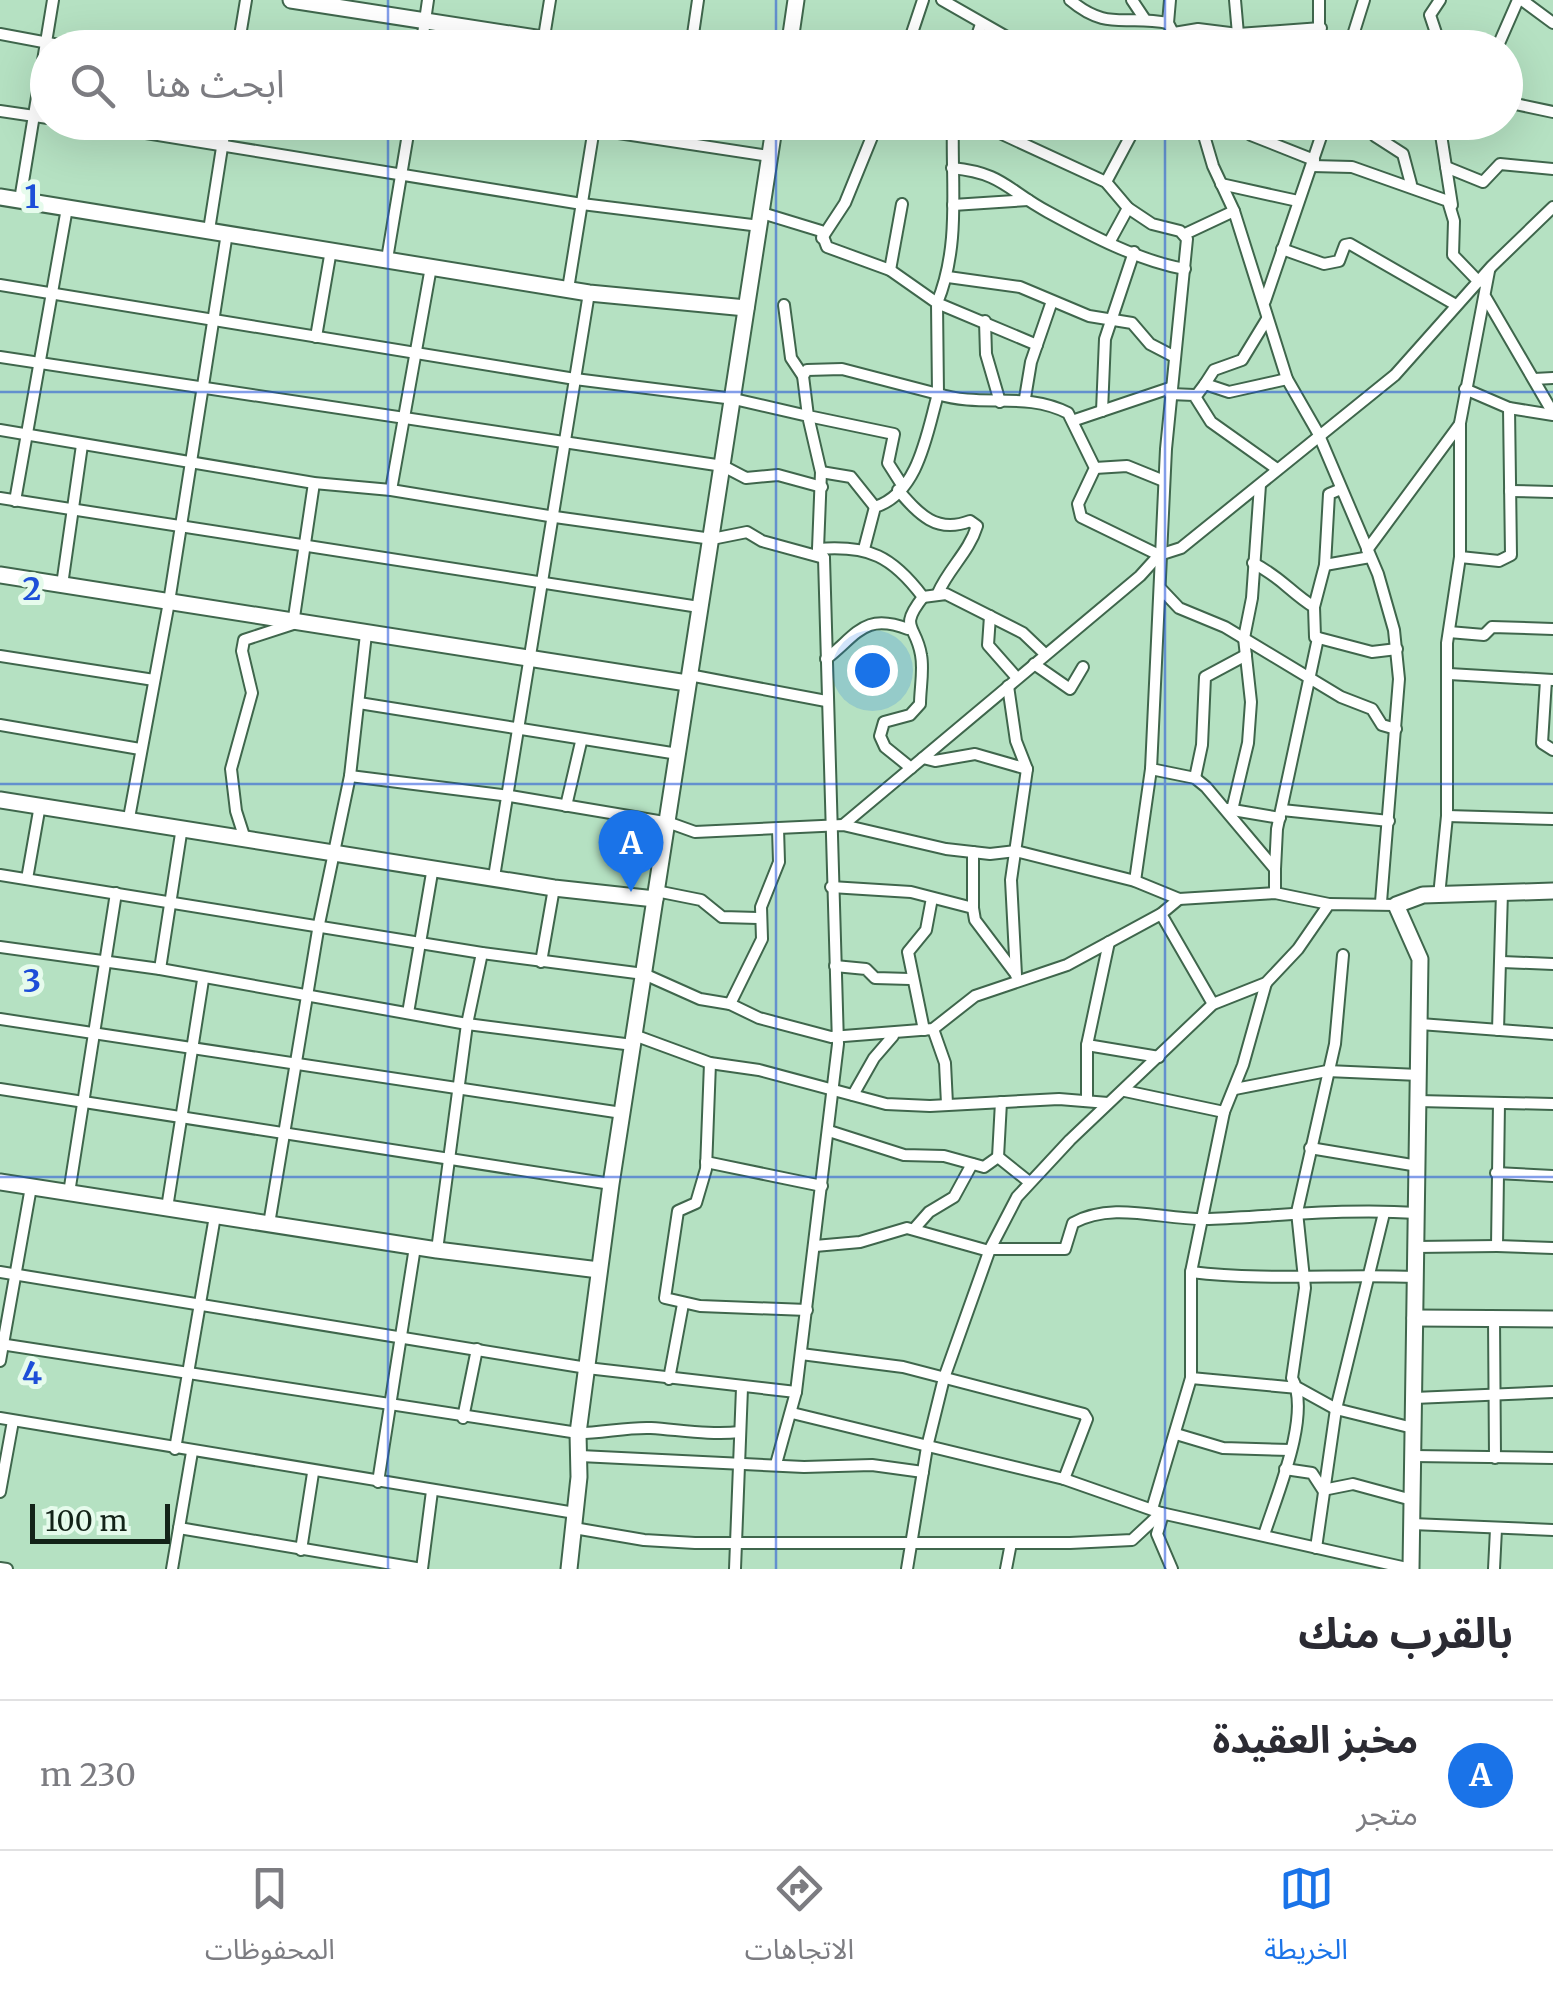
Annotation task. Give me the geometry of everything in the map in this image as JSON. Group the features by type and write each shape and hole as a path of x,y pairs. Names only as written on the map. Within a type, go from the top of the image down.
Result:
{"street":[{"path":"48,30 53,0"},
{"path":"241,30 246,0"},
{"path":"291,0 498,30"},
{"path":"424,30 428,0"},
{"path":"545,30 550,0"},
{"path":"694,30 698,0"},
{"path":"791,30 796,0"},
{"path":"913,30 923,0"},
{"path":"942,0 992,30"},
{"path":"1070,0 1096,19 1144,18 1171,28 1206,30"},
{"path":"1132,0 1144,18"},
{"path":"1170,0 1171,28"},
{"path":"1235,0 1238,30"},
{"path":"1293,30 1321,28 1319,0"},
{"path":"1355,30 1364,0"},
{"path":"1435,30 1430,15 1440,0"},
{"path":"1506,30 1520,0 1553,23"},
{"path":"979,30 981,24"},
{"path":"0,34 30,40"},
{"path":"1523,106 1553,112"},
{"path":"0,110 30,115"},
{"path":"20,200 30,140"},
{"path":"191,140 582,204 761,220 820,231 822,239 836,252 890,270 938,303 1037,345"},
{"path":"209,230 223,140"},
{"path":"386,259 407,140"},
{"path":"568,290 592,140"},
{"path":"676,140 769,156"},
{"path":"569,1569 580,1456 578,1433 611,1184 670,823 688,679 772,140"},
{"path":"822,239 845,203 871,140"},
{"path":"864,548 875,508 918,465 938,394 938,303 948,277 954,205 952,140"},
{"path":"1015,140 1106,182 1128,208 1152,224 1185,234 1234,211"},
{"path":"1106,182 1128,140"},
{"path":"792,1413 1064,1479 1159,1512 1411,1569 1420,959 1388,904 1397,649 1369,554 1318,433 1287,379 1234,211 1206,140"},
{"path":"1262,140 1313,163 1352,167 1411,184 1448,201 1454,221"},
{"path":"1264,304 1320,140"},
{"path":"1382,140 1403,154 1411,184"},
{"path":"1442,140 1454,221 1453,255 1479,282"},
{"path":"1446,167 1482,182 1500,164 1553,170"},
{"path":"952,168 998,176 1028,200 1110,241 1158,264 1185,269"},
{"path":"1221,184 1298,201"},
{"path":"0,197 568,290 746,308"},
{"path":"954,205 1028,200"},
{"path":"890,270 902,204"},
{"path":"836,826 923,758 1159,555 1181,548 1318,433 1395,375 1490,269 1553,207"},
{"path":"16,501 36,364 53,294 67,208"},
{"path":"1110,241 1128,208"},
{"path":"129,818 169,602 227,233"},
{"path":"1135,881 1151,769 1152,674 1161,589 1159,555 1185,234"},
{"path":"1282,249 1324,264 1339,261 1344,245 1350,244 1456,306"},
{"path":"316,337 331,250"},
{"path":"1102,411 1105,339 1134,252"},
{"path":"392,490 431,267"},
{"path":"1439,896 1447,816 1449,632 1460,558 1460,423 1490,269"},
{"path":"948,277 1020,288 1051,304 1110,322 1132,322 1150,344 1175,357"},
{"path":"0,285 575,379 734,398 894,434 888,464 926,520 949,527 970,520 977,526 971,544 933,598 923,597 898,568 864,548 821,553 762,541 748,532 712,538 555,517 392,490 314,484 0,430"},
{"path":"494,877 589,293"},
{"path":"1485,297 1553,414"},
{"path":"1025,398 1051,304"},
{"path":"776,1464 796,1392 838,1036 832,887 836,826 826,701 821,472 803,376 791,358 784,305"},
{"path":"1196,396 1214,370 1242,360 1267,319"},
{"path":"985,321 986,354 1000,402"},
{"path":"0,358 566,446 723,466 746,478 778,475 822,487"},
{"path":"803,376 814,368 842,368 974,404 1025,398 1058,408 1075,420 1095,468 1078,504 1081,517 1159,555"},
{"path":"1534,379 1553,378"},
{"path":"1205,384 1229,392 1287,379"},
{"path":"1466,389 1509,408 1553,414"},
{"path":"1075,420 1170,391 1196,396 1211,422 1278,469"},
{"path":"1460,558 1499,561 1511,555 1509,408"},
{"path":"1325,564 1369,554 1460,423"},
{"path":"62,585 82,444"},
{"path":"1095,468 1127,466 1164,481"},
{"path":"821,472 851,476 875,508"},
{"path":"293,624 314,484"},
{"path":"1228,809 1249,730 1244,638 1252,598 1260,485"},
{"path":"1341,489 1329,494 1325,564 1314,606 1313,634 1372,652 1397,649"},
{"path":"1510,491 1553,492"},
{"path":"0,498 543,586 699,607"},
{"path":"1252,563 1288,582 1298,597 1314,606"},
{"path":"1,579 826,701"},
{"path":"1161,589 1179,608 1244,638 1372,709 1382,725 1396,728"},
{"path":"938,593 1023,633 1045,654"},
{"path":"911,768 885,747 880,736 884,722 910,715 920,704 922,654 908,629 912,612 923,597"},
{"path":"990,616 988,646 1012,682 1016,740 1027,769 1011,880 1018,976"},
{"path":"826,659 858,628 883,621 908,629"},
{"path":"244,836 236,811 231,769 252,693 244,640 293,624"},
{"path":"1449,632 1484,634 1492,627 1553,630"},
{"path":"269,1224 319,924 338,852 366,634"},
{"path":"1275,892 1281,814 1318,638"},
{"path":"1196,778 1202,745 1205,677 1246,655"},
{"path":"0,656 154,680"},
{"path":"1034,664 1070,689 1083,667"},
{"path":"1449,674 1550,680 1542,743 1553,750"},
{"path":"359,703 581,742 678,754"},
{"path":"0,726 140,749"},
{"path":"566,806 581,742"},
{"path":"923,758 976,754 1027,769"},
{"path":"1151,769 1196,778 1228,809 1276,868"},
{"path":"350,776 510,796 670,823 700,832 836,826 973,852 1016,851 1135,881 1179,899 1275,892 1329,904 1388,904 1423,895 1553,891"},
{"path":"0,800 554,888 702,900 722,916 758,918"},
{"path":"27,879 40,805"},
{"path":"1228,809 1390,821"},
{"path":"1447,816 1553,819"},
{"path":"160,969 182,826"},
{"path":"730,1004 762,939 758,918 777,872 778,828"},
{"path":"973,852 976,920 1018,976"},
{"path":"408,1013 433,867"},
{"path":"0,874 482,953 644,974 700,999 730,1004 759,1018 838,1036 893,1036 928,1030 975,996 1018,976 1066,965 1161,914 1179,899"},
{"path":"832,887 895,890 973,908"},
{"path":"541,962 554,888"},
{"path":"1498,1030 1502,892"},
{"path":"68,1193 116,893"},
{"path":"932,898 926,930 908,952 910,980 945,1063 947,1104"},
{"path":"907,1569 927,1446 944,1378 990,1250 1028,1181 1213,1004 1266,983 1298,949 1329,904"},
{"path":"1161,914 1213,1004"},
{"path":"1087,1100 1087,1044 1109,942"},
{"path":"0,946 160,969 203,980 468,1024 634,1040 710,1064 759,1070 898,1105 1087,1100 1108,1103"},
{"path":"437,1250 468,1024 482,953"},
{"path":"1264,1535 1290,1450 1298,1388 1292,1378 1304,1277 1296,1212 1335,1044 1343,955"},
{"path":"1502,962 1553,964"},
{"path":"835,966 866,968 876,978 910,980"},
{"path":"167,1208 203,980"},
{"path":"1172,1569 1157,1534 1190,1378 1191,1272 1205,1219 1224,1112 1235,1089 1266,983"},
{"path":"0,1018 461,1092 622,1113"},
{"path":"1420,1024 1553,1034"},
{"path":"853,1095 874,1058 893,1036"},
{"path":"1087,1044 1159,1057"},
{"path":"710,1064 706,1162 698,1200 679,1209 664,1296 683,1304 806,1310"},
{"path":"1235,1089 1327,1070 1419,1075"},
{"path":"0,1090 611,1184"},
{"path":"1125,1091 1224,1112"},
{"path":"1418,1101 1553,1104"},
{"path":"829,1131 904,1155 938,1155 988,1166 998,1157 1000,1102"},
{"path":"1497,1246 1498,1103"},
{"path":"1310,1148 1418,1166"},
{"path":"998,1157 1028,1181"},
{"path":"706,1162 822,1186"},
{"path":"914,1229 929,1212 954,1197 972,1164"},
{"path":"1496,1173 1553,1176"},
{"path":"0,1182 437,1250 599,1270"},
{"path":"0,1361 31,1187"},
{"path":"815,1246 844,1245 894,1229 914,1229 990,1250 1065,1248 1073,1224 1112,1212 1205,1219 1296,1212 1417,1213"},
{"path":"1316,1548 1337,1426 1336,1409 1384,1213"},
{"path":"175,1449 215,1216"},
{"path":"378,1482 414,1246"},
{"path":"1416,1247 1553,1248"},
{"path":"0,1272 587,1368 796,1392"},
{"path":"1191,1272 1256,1278 1416,1278"},
{"path":"669,1379 683,1304"},
{"path":"1415,1318 1553,1319"},
{"path":"1494,1318 1495,1458"},
{"path":"2,1344 578,1433 631,1428 682,1428 712,1434 740,1432"},
{"path":"463,1418 477,1349"},
{"path":"801,1354 902,1367 1084,1414 1087,1419 1081,1443 1064,1479"},
{"path":"1190,1378 1298,1388 1336,1409 1413,1428"},
{"path":"735,1569 742,1388"},
{"path":"1414,1398 1553,1392"},
{"path":"0,1418 432,1491 575,1520 644,1540 913,1544 1132,1540 1159,1512"},
{"path":"0,1492 13,1421"},
{"path":"1176,1434 1223,1448 1290,1450"},
{"path":"172,1569 192,1452"},
{"path":"580,1456 872,1466 924,1472"},
{"path":"1413,1456 1553,1458"},
{"path":"1285,1469 1312,1474 1323,1490"},
{"path":"301,1550 313,1473"},
{"path":"1323,1490 1354,1484 1412,1500"},
{"path":"179,1528 364,1564 422,1569 432,1491"},
{"path":"1412,1524 1553,1530"},
{"path":"1494,1569 1496,1529"},
{"path":"1006,1569 1011,1543"}],"place":[{"name":"مخبز العقيدة","path":"631,892"}]}
